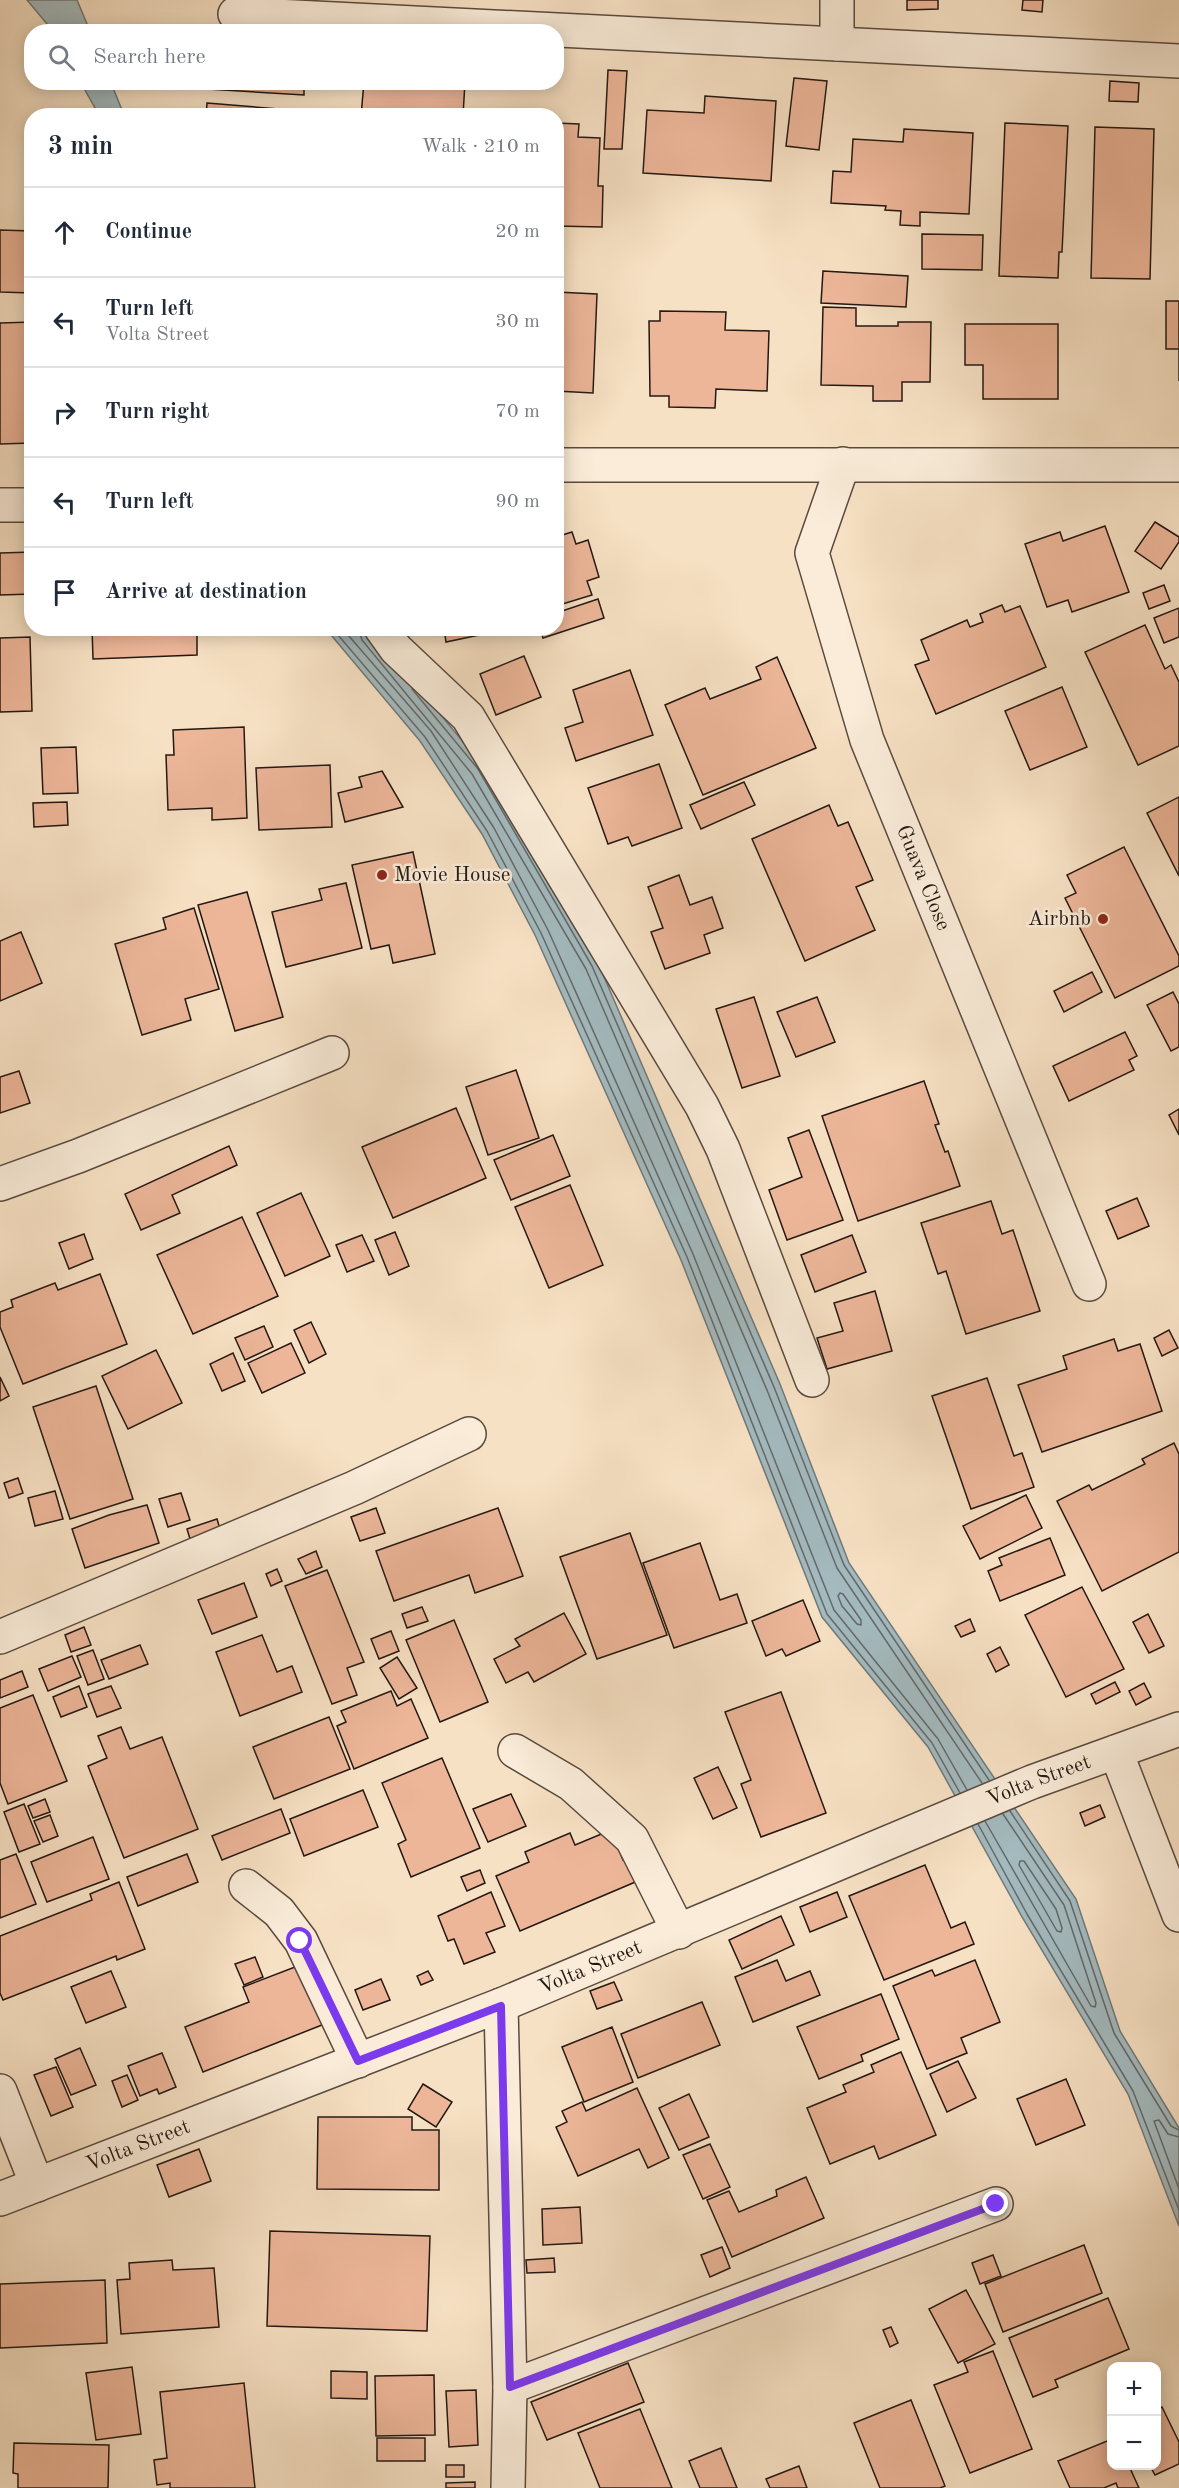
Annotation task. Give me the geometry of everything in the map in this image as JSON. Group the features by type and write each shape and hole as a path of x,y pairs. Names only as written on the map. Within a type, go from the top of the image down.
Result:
{"street":[{"path":"837,0 837,44"},
{"path":"235,14 436,24"},
{"path":"564,30 1179,61"},
{"name":"Guava Close","path":"843,464 812,553 867,740 1089,1284"},
{"path":"564,465 1179,465"},
{"path":"0,505 24,505"},
{"path":"387,636 396,649 468,717 702,1106 723,1149 812,1380"},
{"path":"0,1184 89,1151 332,1053"},
{"path":"0,1637 354,1488 470,1434"},
{"name":"Volta Street","path":"0,2199 501,2006 921,1831 1032,1782 1179,1729"},
{"path":"515,1751 571,1784 632,1839 679,1932"},
{"path":"1116,1752 1179,1915"},
{"path":"246,1886 279,1912 300,1941 358,2061"},
{"path":"501,2006 510,2387 508,2488"},
{"path":"0,2091 37,2185"},
{"path":"510,2387 996,2204"}],"water":[{"path":"27,0 77,0 87,24 47,24"},
{"path":"85,90 114,90 121,108 95,108"},
{"path":"332,636 376,636 483,766 598,963 780,1384 849,1563 1076,1899 1120,2031 1179,2128 1179,2226 1128,2094 1022,1917 928,1747 822,1617 681,1260 535,935 482,834 420,741"}],"building":[{"path":"907,0 938,0 938,9 907,10"},
{"path":"1023,0 1043,0 1042,12 1022,10"},
{"path":"608,70 627,71 622,149 604,149"},
{"path":"794,78 827,81 819,150 786,146"},
{"path":"1110,81 1139,83 1138,102 1109,101"},
{"path":"223,90 304,90 304,95"},
{"path":"363,90 465,90 463,108 362,108"},
{"path":"705,96 776,101 771,181 643,173 647,110 704,113"},
{"path":"207,103 268,108 207,108"},
{"path":"564,123 579,124 578,137 600,138 598,186 603,186 602,227 564,226"},
{"path":"1005,123 1068,126 1062,252 1059,252 1058,278 999,276"},
{"path":"1095,127 1154,129 1150,279 1091,278"},
{"path":"904,129 973,133 969,214 920,212 920,226 900,225 901,211 885,210 886,206 831,203 833,171 851,172 853,139 903,142"},
{"path":"0,230 24,231 24,293 0,292"},
{"path":"922,234 983,235 982,270 922,269"},
{"path":"823,271 908,276 906,307 821,303"},
{"path":"564,292 597,294 593,393 564,391"},
{"path":"1166,301 1179,301 1179,349 1166,349"},
{"path":"823,307 856,308 856,326 898,326 898,322 931,322 930,382 902,382 902,401 873,401 873,386 821,385"},
{"path":"660,311 726,312 725,330 769,331 767,391 716,389 715,408 669,407 669,396 650,396 649,321 660,321"},
{"path":"24,322 24,443 0,444 0,323"},
{"path":"965,324 1058,324 1058,399 983,399 983,365 965,365"},
{"path":"1155,522 1179,537 1179,542 1161,569 1135,551"},
{"path":"1105,526 1129,592 1072,612 1068,600 1047,607 1025,544 1060,532 1063,541"},
{"path":"572,532 576,544 588,540 599,577 587,581 592,595 564,604 564,534"},
{"path":"24,552 24,594 0,595 0,553"},
{"path":"1164,585 1170,601 1149,609 1143,593"},
{"path":"598,599 604,618 564,631 564,610"},
{"path":"1002,605 1005,612 1020,606 1046,667 936,714 915,665 929,660 921,640 967,620 970,627 983,622 980,614"},
{"path":"1179,608 1179,637 1164,643 1154,618"},
{"path":"1145,625 1165,669 1171,665 1179,682 1179,746 1138,765 1085,652"},
{"path":"92,636 197,636 197,655 93,659"},
{"path":"445,636 475,636 446,642"},
{"path":"30,637 32,711 0,712 0,638"},
{"path":"524,656 541,697 496,715 480,674"},
{"path":"777,657 816,748 703,795 665,705 705,688 710,699 761,679 756,667"},
{"path":"630,670 653,735 576,761 565,728 583,722 573,690"},
{"path":"1062,687 1087,747 1030,770 1005,711"},
{"path":"244,727 247,818 212,820 212,808 168,810 166,755 174,755 173,730"},
{"path":"76,747 78,793 43,794 41,748"},
{"path":"659,764 682,828 632,846 628,837 608,844 588,788"},
{"path":"330,765 332,827 259,830 256,768"},
{"path":"382,771 403,807 345,822 338,793 362,787 359,777"},
{"path":"744,782 755,805 701,829 690,805"},
{"path":"1179,797 1179,876 1147,813"},
{"path":"67,802 68,825 34,827 33,803"},
{"path":"829,805 838,826 848,822 873,880 856,887 875,930 805,961 752,839"},
{"path":"1124,847 1179,956 1179,966 1115,998 1065,898 1076,893 1067,875"},
{"path":"413,852 435,954 393,963 389,945 371,949 352,865"},
{"path":"679,875 690,905 712,897 723,928 704,935 710,953 665,969 651,932 663,928 648,887"},
{"path":"346,883 362,948 286,967 272,912 322,900 319,889"},
{"path":"247,892 283,1017 235,1031 198,905"},
{"path":"194,908 219,989 185,999 191,1020 142,1035 115,944 166,929 163,918"},
{"path":"21,932 42,983 0,1001 0,941"},
{"path":"1092,972 1102,992 1064,1012 1054,991"},
{"path":"1173,992 1179,1004 1179,1047 1171,1051 1147,1005"},
{"path":"754,997 780,1076 742,1088 716,1009"},
{"path":"817,997 835,1042 796,1057 777,1012"},
{"path":"1125,1032 1137,1056 1129,1060 1134,1070 1069,1101 1053,1066"},
{"path":"516,1070 539,1138 488,1155 466,1087"},
{"path":"19,1071 30,1103 0,1113 0,1077"},
{"path":"924,1081 939,1124 935,1125 945,1152 948,1151 960,1186 858,1221 822,1116"},
{"path":"456,1108 486,1178 393,1218 362,1147"},
{"path":"1179,1109 1179,1135 1169,1115"},
{"path":"809,1130 843,1220 787,1240 769,1190 802,1177 788,1138"},
{"path":"553,1135 570,1176 511,1200 494,1160"},
{"path":"229,1146 237,1165 172,1195 180,1213 141,1230 125,1194"},
{"path":"570,1185 603,1265 549,1288 515,1207"},
{"path":"301,1193 330,1256 285,1276 257,1213"},
{"path":"1137,1198 1149,1226 1118,1239 1106,1211"},
{"path":"991,1201 1002,1234 1013,1230 1040,1311 966,1334 946,1271 938,1274 921,1223"},
{"path":"242,1217 278,1296 193,1334 157,1255"},
{"path":"395,1232 409,1266 389,1275 375,1240"},
{"path":"84,1234 93,1259 69,1269 59,1243"},
{"path":"362,1235 374,1261 347,1272 336,1245"},
{"path":"852,1235 866,1272 815,1292 801,1255"},
{"path":"100,1274 127,1344 23,1384 0,1327 0,1312 13,1307 11,1300 55,1283 58,1290"},
{"path":"875,1291 892,1351 827,1369 817,1338 843,1331 834,1303"},
{"path":"311,1322 326,1354 309,1363 294,1330"},
{"path":"264,1326 273,1347 245,1360 235,1338"},
{"path":"1169,1330 1178,1348 1162,1356 1154,1338"},
{"path":"1114,1339 1118,1351 1140,1344 1162,1411 1042,1452 1018,1385 1067,1369 1063,1356"},
{"path":"291,1343 305,1373 262,1393 248,1363"},
{"path":"156,1350 182,1403 128,1429 102,1376"},
{"path":"233,1353 245,1381 222,1391 210,1364"},
{"path":"0,1377 9,1396 0,1401"},
{"path":"987,1378 1014,1456 1022,1453 1034,1487 971,1509 932,1396"},
{"path":"96,1386 133,1499 70,1519 33,1407"},
{"path":"1174,1443 1179,1454 1179,1552 1102,1591 1057,1501 1089,1485 1092,1490 1145,1464 1142,1459"},
{"path":"18,1478 23,1493 9,1498 4,1483"},
{"path":"55,1491 63,1519 35,1526 28,1498"},
{"path":"181,1493 190,1520 168,1527 159,1499"},
{"path":"1026,1495 1042,1528 980,1559 963,1526"},
{"path":"147,1505 159,1543 85,1568 72,1529 109,1515"},
{"path":"376,1508 385,1533 360,1541 351,1517"},
{"path":"498,1508 523,1576 475,1593 469,1575 394,1601 376,1551"},
{"path":"217,1519 220,1529 190,1539 187,1529"},
{"path":"630,1533 667,1635 597,1659 560,1557"},
{"path":"1050,1538 1065,1575 1000,1601 988,1571 1002,1565 999,1558"},
{"path":"700,1543 720,1600 737,1594 747,1623 674,1648 643,1563"},
{"path":"316,1551 322,1567 306,1574 298,1559"},
{"path":"277,1569 282,1581 271,1586 266,1574"},
{"path":"327,1570 364,1662 347,1668 357,1695 332,1704 285,1586"},
{"path":"244,1583 257,1617 212,1634 198,1600"},
{"path":"1082,1587 1124,1669 1066,1697 1025,1615"},
{"path":"803,1600 820,1641 786,1656 782,1649 766,1656 752,1621"},
{"path":"422,1607 428,1621 407,1628 402,1614"},
{"path":"564,1613 586,1654 534,1682 528,1672 506,1683 494,1659 520,1646 515,1639"},
{"path":"1148,1614 1164,1646 1149,1653 1133,1622"},
{"path":"970,1619 975,1631 961,1637 955,1626"},
{"path":"454,1620 488,1702 440,1722 406,1640"},
{"path":"84,1627 91,1645 71,1652 65,1635"},
{"path":"391,1631 399,1651 379,1659 371,1639"},
{"path":"262,1635 277,1672 292,1666 302,1692 240,1716 216,1652"},
{"path":"140,1645 148,1664 109,1679 101,1660"},
{"path":"1000,1647 1009,1665 996,1672 987,1654"},
{"path":"93,1650 104,1679 88,1685 77,1656"},
{"path":"72,1656 81,1677 48,1691 39,1669"},
{"path":"397,1657 417,1688 399,1699 380,1668"},
{"path":"22,1671 28,1687 0,1698 0,1680"},
{"path":"1115,1682 1120,1692 1096,1704 1091,1694"},
{"path":"1144,1683 1151,1697 1136,1705 1129,1691"},
{"path":"79,1686 87,1707 61,1717 53,1697"},
{"path":"111,1686 121,1708 97,1717 88,1694"},
{"path":"391,1691 397,1706 411,1699 428,1738 354,1769 337,1726 346,1722 341,1711"},
{"path":"781,1692 826,1813 761,1837 741,1784 751,1780 725,1712"},
{"path":"33,1695 67,1781 8,1804 0,1783 0,1708"},
{"path":"329,1717 350,1769 274,1799 253,1747"},
{"path":"121,1727 130,1749 162,1737 198,1829 124,1858 88,1766 107,1758 98,1736"},
{"path":"442,1758 480,1848 411,1877 398,1844 406,1840 382,1783"},
{"path":"718,1767 737,1808 713,1819 694,1778"},
{"path":"363,1790 378,1827 304,1856 290,1819"},
{"path":"511,1794 526,1826 488,1842 473,1809"},
{"path":"45,1799 50,1812 33,1818 28,1806"},
{"path":"24,1804 40,1844 19,1852 4,1812"},
{"path":"1100,1805 1105,1817 1085,1826 1080,1813"},
{"path":"281,1809 290,1833 222,1860 212,1836"},
{"path":"50,1815 58,1836 43,1842 34,1821"},
{"path":"611,1830 623,1860 630,1857 640,1880 520,1931 496,1876 529,1862 525,1852 570,1833 575,1845"},
{"path":"93,1837 109,1879 47,1902 31,1862"},
{"path":"16,1854 36,1904 0,1918 0,1860"},
{"path":"187,1854 198,1882 138,1906 127,1877"},
{"path":"925,1865 951,1928 965,1922 974,1944 884,1980 849,1896"},
{"path":"480,1870 485,1883 467,1891 461,1877"},
{"path":"119,1882 145,1949 117,1960 116,1956 3,2000 0,1993 0,1936 92,1900 90,1894"},
{"path":"491,1892 505,1926 486,1933 495,1952 464,1964 454,1939 448,1941 438,1916"},
{"path":"837,1892 847,1917 810,1932 800,1907"},
{"path":"781,1916 794,1945 742,1969 729,1940"},
{"path":"255,1957 263,1977 244,1985 235,1964"},
{"path":"777,1960 786,1981 810,1971 820,1995 753,2022 735,1977"},
{"path":"975,1960 1000,2022 961,2038 967,2053 927,2069 893,1986 932,1970 935,1976"},
{"path":"308,1962 332,2021 203,2072 185,2027 249,2002 243,1987"},
{"path":"111,1971 126,2007 86,2023 71,1987"},
{"path":"428,1971 433,1980 421,1985 417,1976"},
{"path":"381,1979 390,2000 363,2010 355,1990"},
{"path":"614,1982 622,2000 597,2009 590,1991"},
{"path":"881,1994 899,2039 861,2055 863,2061 819,2079 797,2027"},
{"path":"702,2002 720,2045 638,2078 621,2034"},
{"path":"612,2027 633,2082 584,2102 562,2047"},
{"path":"80,2048 96,2085 71,2095 55,2059"},
{"path":"901,2052 936,2135 879,2159 874,2146 830,2164 807,2108 846,2092 843,2085 874,2072 871,2065"},
{"path":"162,2053 176,2087 159,2094 157,2089 140,2096 128,2066"},
{"path":"958,2061 976,2098 947,2112 930,2074"},
{"path":"56,2067 73,2107 51,2116 34,2075"},
{"path":"127,2075 138,2100 122,2107 112,2081"},
{"path":"1066,2079 1085,2125 1036,2145 1017,2099"},
{"path":"423,2084 452,2102 436,2127 408,2109"},
{"path":"637,2088 669,2158 648,2168 639,2149 578,2176 556,2127 567,2122 562,2111 582,2102 586,2111"},
{"path":"689,2094 709,2137 679,2150 659,2108"},
{"path":"318,2117 412,2117 412,2130 439,2130 439,2190 317,2189"},
{"path":"710,2144 730,2187 703,2199 683,2155"},
{"path":"199,2149 211,2181 169,2197 157,2165"},
{"path":"806,2177 824,2218 732,2257 707,2200 729,2191 739,2212 777,2196 776,2190"},
{"path":"580,2207 582,2243 543,2245 542,2209"},
{"path":"270,2231 430,2236 427,2331 267,2326"},
{"path":"1084,2245 1102,2293 1003,2332 985,2284"},
{"path":"722,2247 730,2268 710,2277 701,2255"},
{"path":"993,2255 1001,2276 980,2284 972,2263"},
{"path":"554,2258 555,2272 527,2273 526,2260"},
{"path":"172,2260 173,2270 214,2268 219,2327 121,2334 117,2280 130,2279 129,2263"},
{"path":"105,2280 107,2343 0,2348 0,2284"},
{"path":"966,2290 995,2344 958,2363 929,2309"},
{"path":"1108,2298 1129,2349 1055,2380 1058,2387 1033,2397 1009,2338"},
{"path":"891,2327 898,2343 890,2347 883,2330"},
{"path":"993,2351 1032,2449 970,2473 934,2385 968,2372 964,2362"},
{"path":"628,2363 644,2402 547,2440 531,2402"},
{"path":"132,2367 141,2434 96,2440 86,2373"},
{"path":"331,2371 367,2372 367,2399 331,2398"},
{"path":"434,2375 435,2435 376,2436 375,2376"},
{"path":"244,2383 255,2488 170,2488 170,2483 157,2485 154,2460 167,2458 160,2392"},
{"path":"476,2390 478,2445 449,2447 446,2391"},
{"path":"911,2400 945,2486 940,2488 880,2488 854,2423"},
{"path":"1161,2408 1179,2442 1179,2464 1155,2475 1152,2470 1161,2470"},
{"path":"640,2409 672,2488 600,2488 578,2433"},
{"path":"377,2438 425,2438 425,2461 377,2461"},
{"path":"1107,2441 1107,2470 1131,2470 1139,2488 1118,2488 1116,2483 1104,2488 1070,2488 1058,2461"},
{"path":"14,2443 109,2445 108,2488 18,2488 18,2474 13,2473"},
{"path":"721,2448 737,2488 700,2488 689,2461"},
{"path":"446,2465 464,2465 464,2477 446,2477"},
{"path":"799,2466 807,2488 770,2488 766,2479"},
{"path":"475,2482 475,2488 446,2488 446,2483"}],"place":[{"name":"Movie House","path":"382,875"},
{"name":"Airbnb","path":"1103,919"}],"route":[{"path":"300,1941 358,2061 501,2006 510,2387 996,2204"}]}
